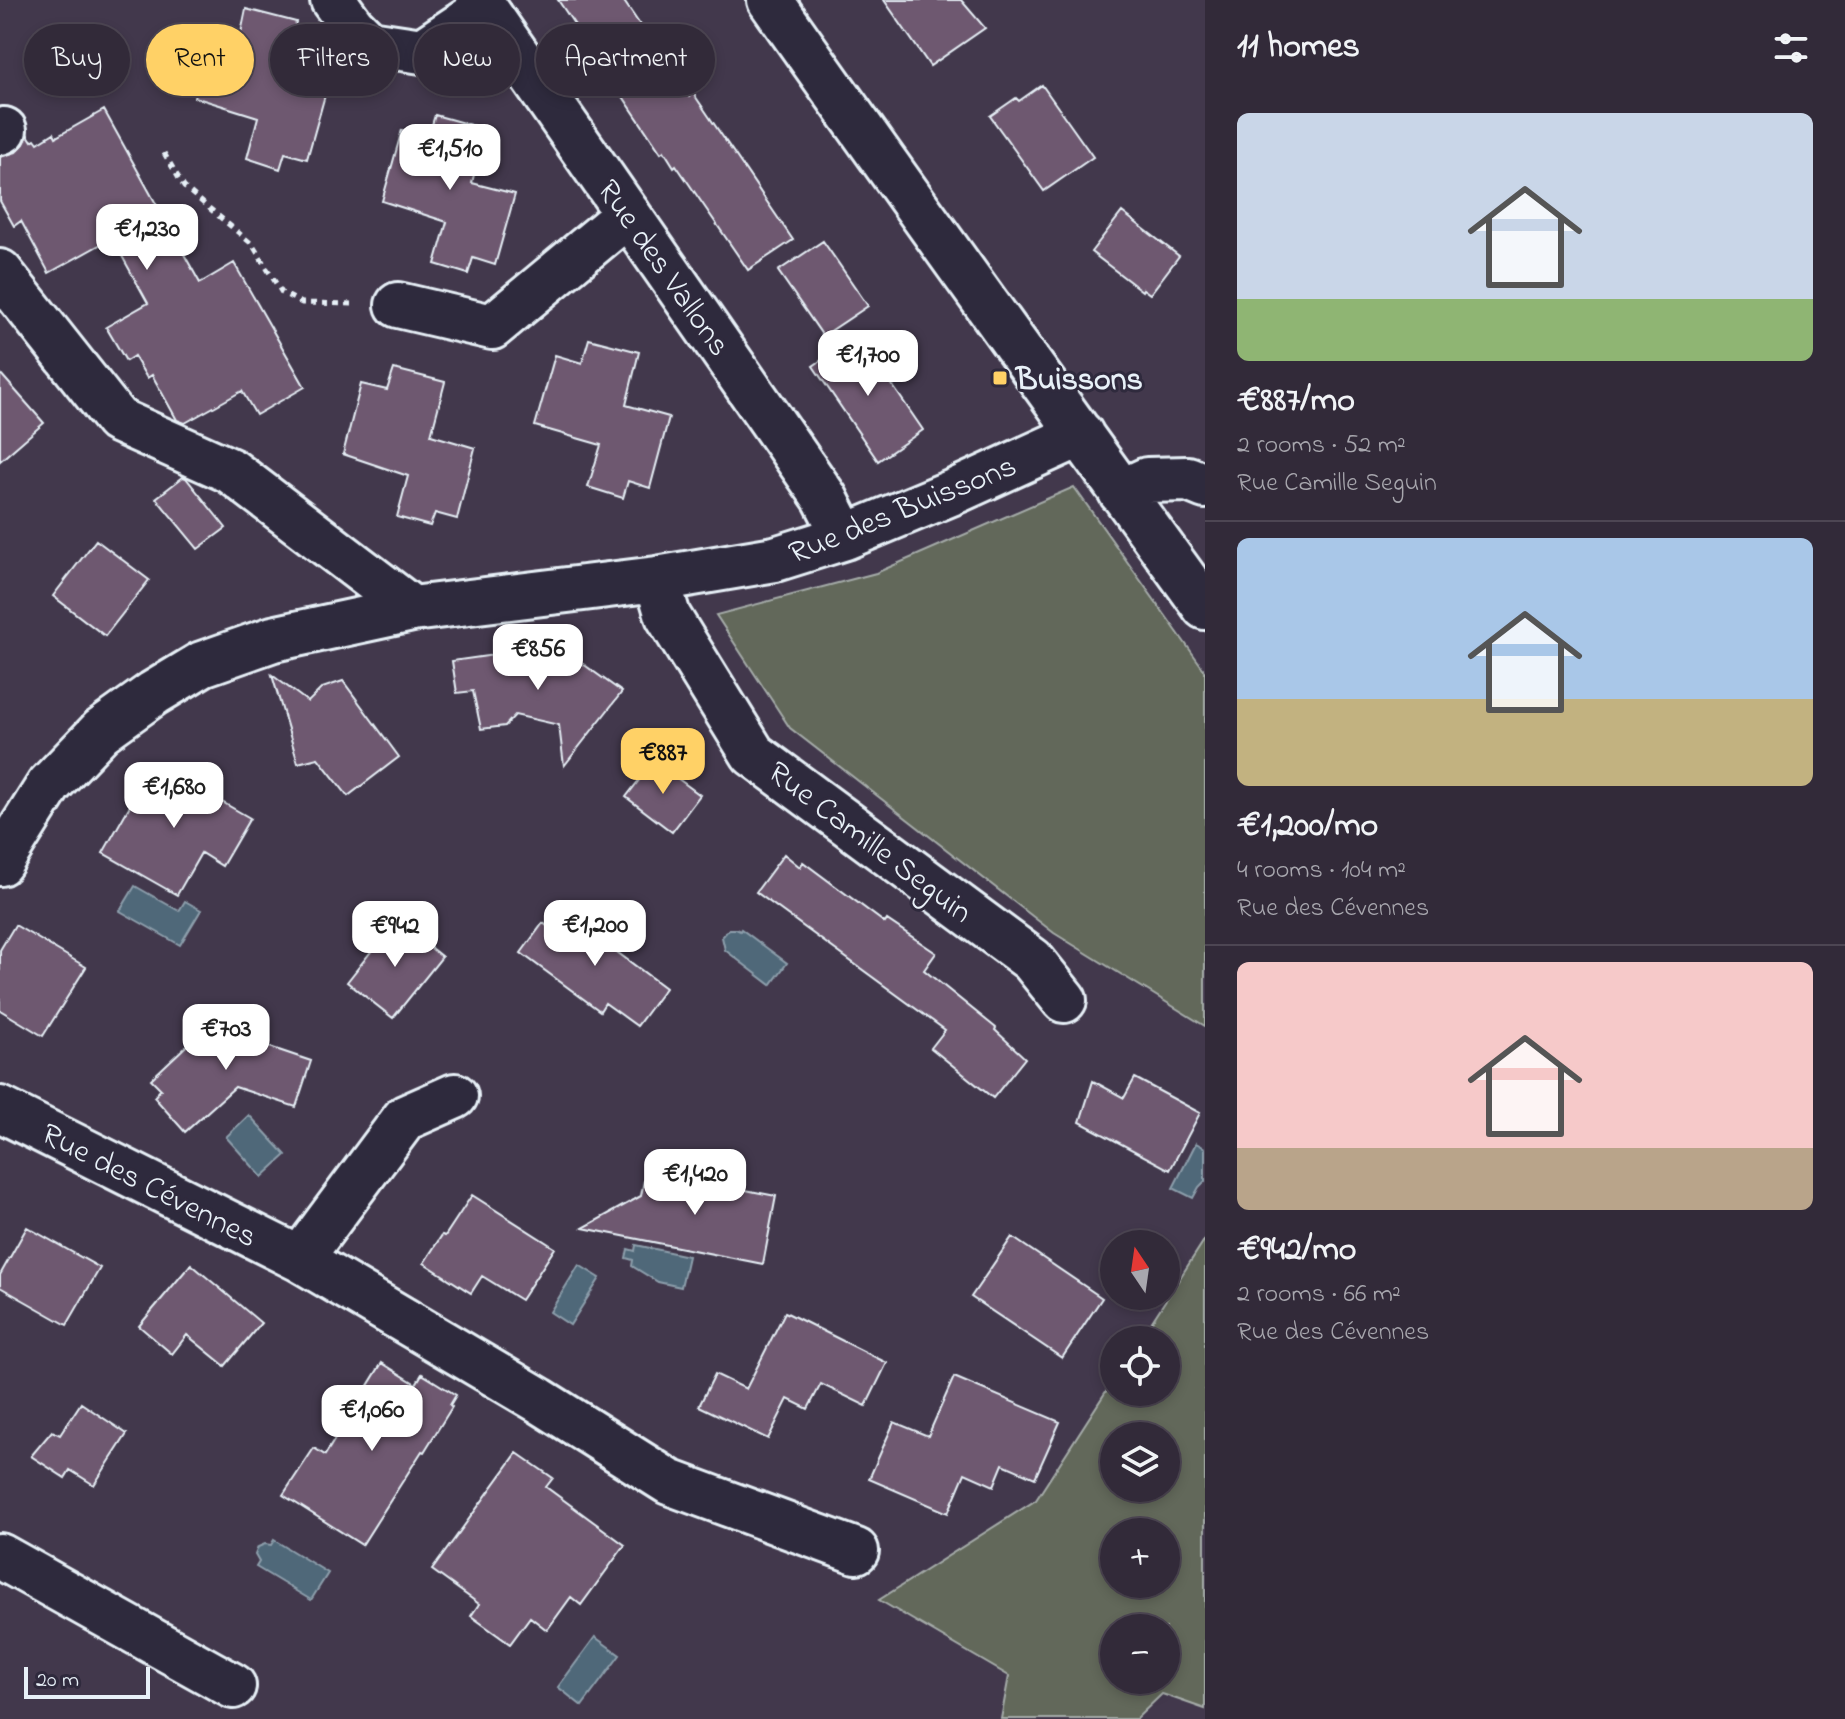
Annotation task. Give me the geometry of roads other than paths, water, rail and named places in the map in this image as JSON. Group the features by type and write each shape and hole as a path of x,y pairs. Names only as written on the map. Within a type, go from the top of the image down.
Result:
{"street":[{"path":"333,0 369,43 422,51 482,4"},
{"path":"770,0 1205,607"},
{"name":"Rue des Vallons","path":"482,4 825,498 845,537"},
{"path":"398,305 492,327 628,214"},
{"path":"0,272 117,420 231,471 412,609"},
{"name":"Rue des Buissons","path":"0,863 49,785 101,731 202,664 273,639 412,609 657,579 775,559 845,537 1081,434"},
{"path":"1121,492 1147,480 1188,479 1205,486"},
{"name":"Rue Camille Seguin","path":"657,579 668,616 753,754 1032,960 1064,1000"},
{"path":"300,1259 405,1118 455,1096"},
{"name":"Rue des Cévennes","path":"0,1109 300,1259 539,1400 669,1482 856,1551"},
{"path":"0,1556 233,1686"}],"water":[{"path":"135,886 179,911 185,901 201,910 180,945 120,911"},
{"path":"729,929 741,929 787,963 771,985 725,950 722,937"},
{"path":"249,1115 286,1155 262,1177 226,1137"},
{"path":"1196,1143 1205,1148 1205,1181 1193,1198 1173,1188"},
{"path":"636,1245 688,1256 681,1287 658,1282 632,1266 633,1260 626,1258 628,1249 635,1251"},
{"path":"579,1265 600,1278 570,1325 550,1312"},
{"path":"274,1540 328,1573 311,1600 256,1567 259,1562 255,1555 258,1547 271,1545"},
{"path":"595,1637 620,1655 582,1706 558,1687"}],"place":[{"name":"Buissons","path":"1000,378"}]}
